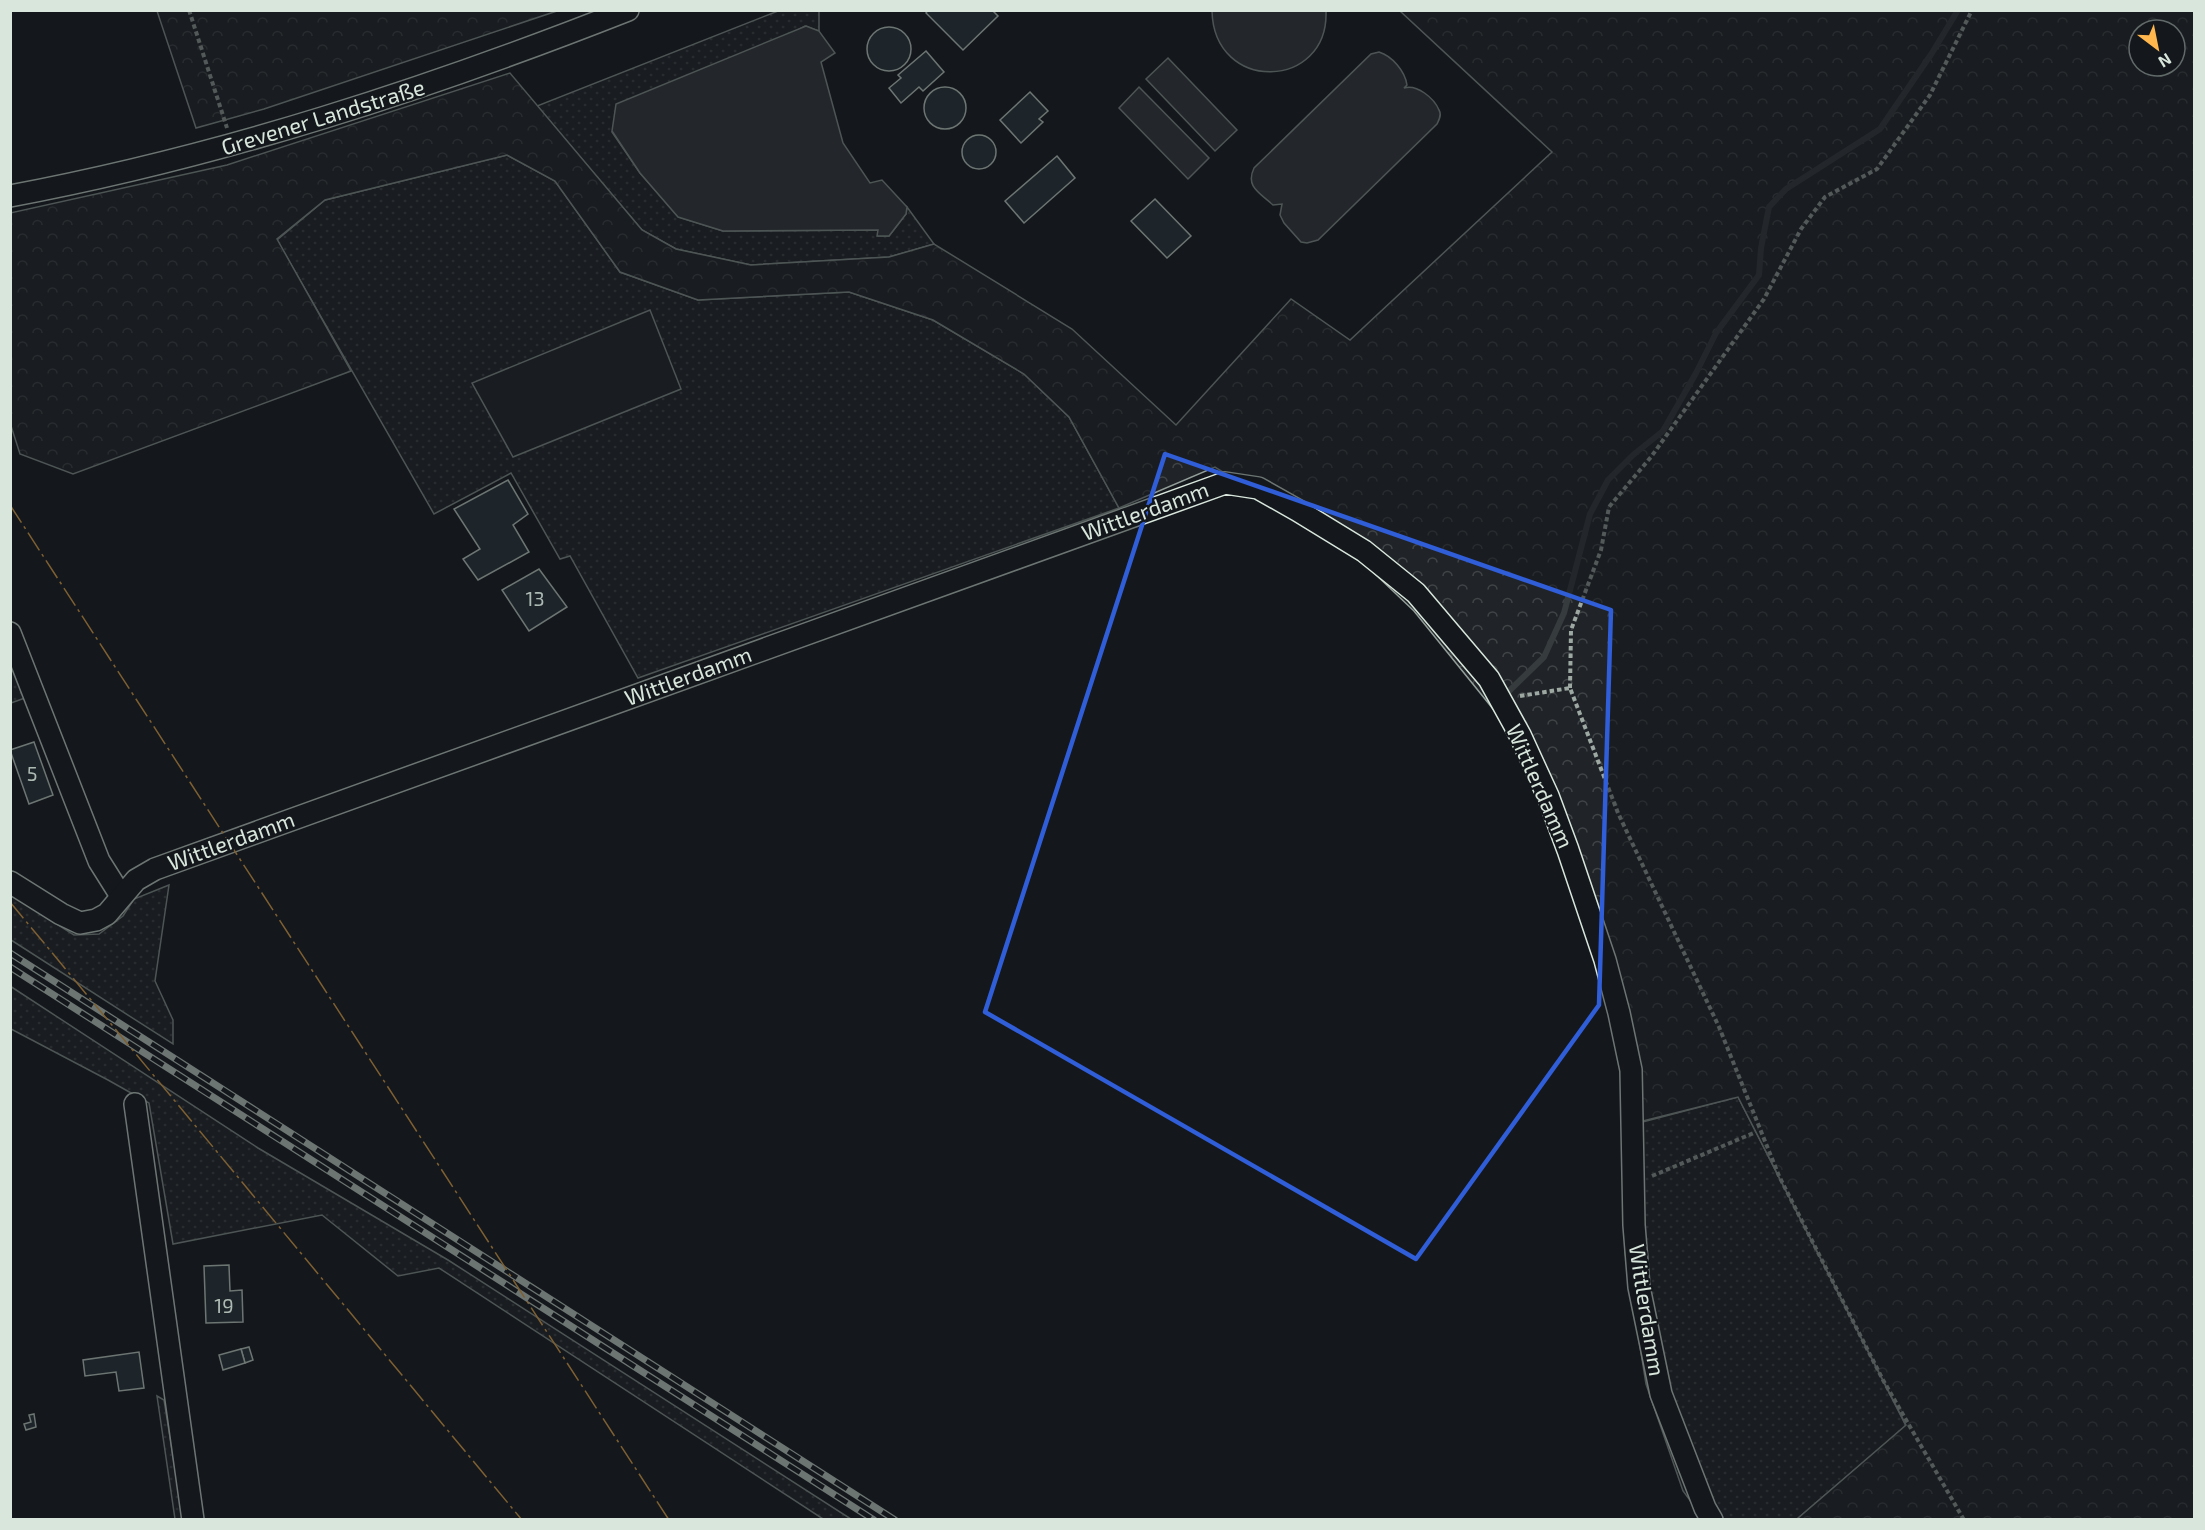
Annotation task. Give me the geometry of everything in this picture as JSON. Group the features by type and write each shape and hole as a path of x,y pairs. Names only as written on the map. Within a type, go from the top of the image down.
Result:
{"street":[{"name":"Grevener Landstraße","path":"10,196 163,164 302,125 458,75 628,10"},
{"name":"Wittlerdamm","path":"10,882 61,914 80,923 96,920 107,914 136,880 155,869 1225,483 1258,488 1364,551 1416,593 1490,680 1520,735 1548,796 1605,960 1631,1070 1631,1125 1635,1183 1634,1225 1639,1287 1661,1394 1705,1508 1712,1520"},
{"path":"10,633 99,861 121,896"},
{"path":"135,1104 193,1520"}],"path":[{"path":"189,10 228,129"},
{"path":"1964,1520 1883,1380 1779,1176 1719,1027 1618,813 1570,688 1571,630 1600,550 1608,507 1652,457 1764,299 1801,229 1826,197 1877,169 1930,95 1972,10"},
{"path":"1500,699 1570,688"},
{"path":"1635,1183 1756,1132"}],"highlighted area":[{"path":"1165,454 1611,610 1599,1005 1416,1259 985,1012"}],"green space":[{"path":"157,10 557,11 264,109 196,128"},
{"path":"778,11 819,11 819,31 805,26 612,132 640,173 679,217 723,231 878,230 878,236 889,236 906,214 907,207 934,244 889,257 751,265 676,249 642,230 537,106"},
{"path":"1400,11 2194,11 2194,1519 1797,1519 1906,1425 1738,1097 1631,1124 1606,977 1514,735 1414,611 1353,553 1215,467 1119,508 1069,417 1024,374 933,320 849,292 698,300 620,272 555,181 507,155 325,200 277,239 351,371 73,474 20,454 11,426 10,213 227,165 510,73 642,230 676,249 751,265 889,257 934,244 1072,329 1176,425 1291,299 1350,340 1552,152"},
{"path":"507,155 555,181 620,272 698,300 849,292 933,320 1024,374 1069,417 1119,508 638,678 570,556 560,559 511,473 434,514 277,240 325,200"},
{"path":"650,310 681,389 513,457 472,383"},
{"path":"10,663 25,698 11,703 10,703"},
{"path":"169,885 155,981 173,1020 173,1044 11,940 11,895 74,935 99,934 123,916 134,899"},
{"path":"10,986 258,1148 448,1260 851,1519 823,1519 439,1268 398,1276 322,1215 173,1244 149,1103 11,1029"},
{"path":"1738,1097 1906,1426 1797,1519 1704,1519 1683,1491 1646,1384 1625,1252 1631,1125"},
{"path":"157,1396 164,1400 183,1519 175,1519"}],"shaded area":[{"path":"1212,11 1326,11 1322,37 1310,56 1292,68 1271,72 1250,68 1231,57 1218,38"},
{"path":"806,26 819,31 835,53 821,62 843,143 870,183 882,180 907,207 906,214 889,236 877,236 878,230 723,231 678,217 640,173 612,131 616,104"},
{"path":"1379,52 1389,57 1401,69 1407,85 1404,88 1419,90 1437,105 1440,116 1437,124 1318,240 1301,242 1280,215 1282,204 1273,205 1255,189 1251,180 1254,168 1371,54"},
{"path":"1168,58 1237,130 1215,151 1146,79"},
{"path":"1139,87 1209,158 1188,179 1119,108"}],"building":[{"path":"928,10 992,10 998,16 963,50 926,13"},
{"path":"889,27 905,33 911,49 905,65 889,71 873,65 867,49 873,33"},
{"path":"926,51 944,72 923,91 919,87 901,103 889,88 901,78 898,75"},
{"path":"945,87 953,88 960,93 965,100 965,116 960,123 953,128 945,129 937,128 930,123 925,116 924,108 925,100 930,93 937,88"},
{"path":"1030,92 1048,111 1039,119 1043,122 1021,143 1000,120"},
{"path":"979,135 991,140 996,152 991,164 979,169 967,164 962,152 967,140"},
{"path":"1057,156 1075,178 1024,223 1005,201"},
{"path":"1155,199 1191,236 1167,258 1131,221"},
{"path":"508,480 528,514 513,525 529,552 478,580 463,559 480,549 454,509"},
{"path":"539,569 567,607 529,631 502,590"},
{"path":"34,742 53,795 29,804 10,750"},
{"path":"229,1265 230,1291 242,1290 243,1322 206,1323 204,1266"},
{"path":"249,1347 253,1360 245,1363 241,1349"},
{"path":"241,1349 245,1363 223,1370 219,1355"},
{"path":"139,1352 144,1388 119,1391 116,1372 85,1376 83,1360"},
{"path":"34,1414 36,1427 26,1430 24,1424 31,1422 29,1415"}],"waterway":[{"path":"1503,697 1544,657 1564,613 1590,514 1608,480 1633,455 1663,431 1716,333 1759,275 1761,248 1769,207 1786,189 1880,129 1932,53 1958,10"}],"railway":[{"path":"10,953 895,1520"},
{"path":"10,967 874,1520"}],"power":[{"path":"10,505 669,1520"},
{"path":"10,902 522,1520"}]}
